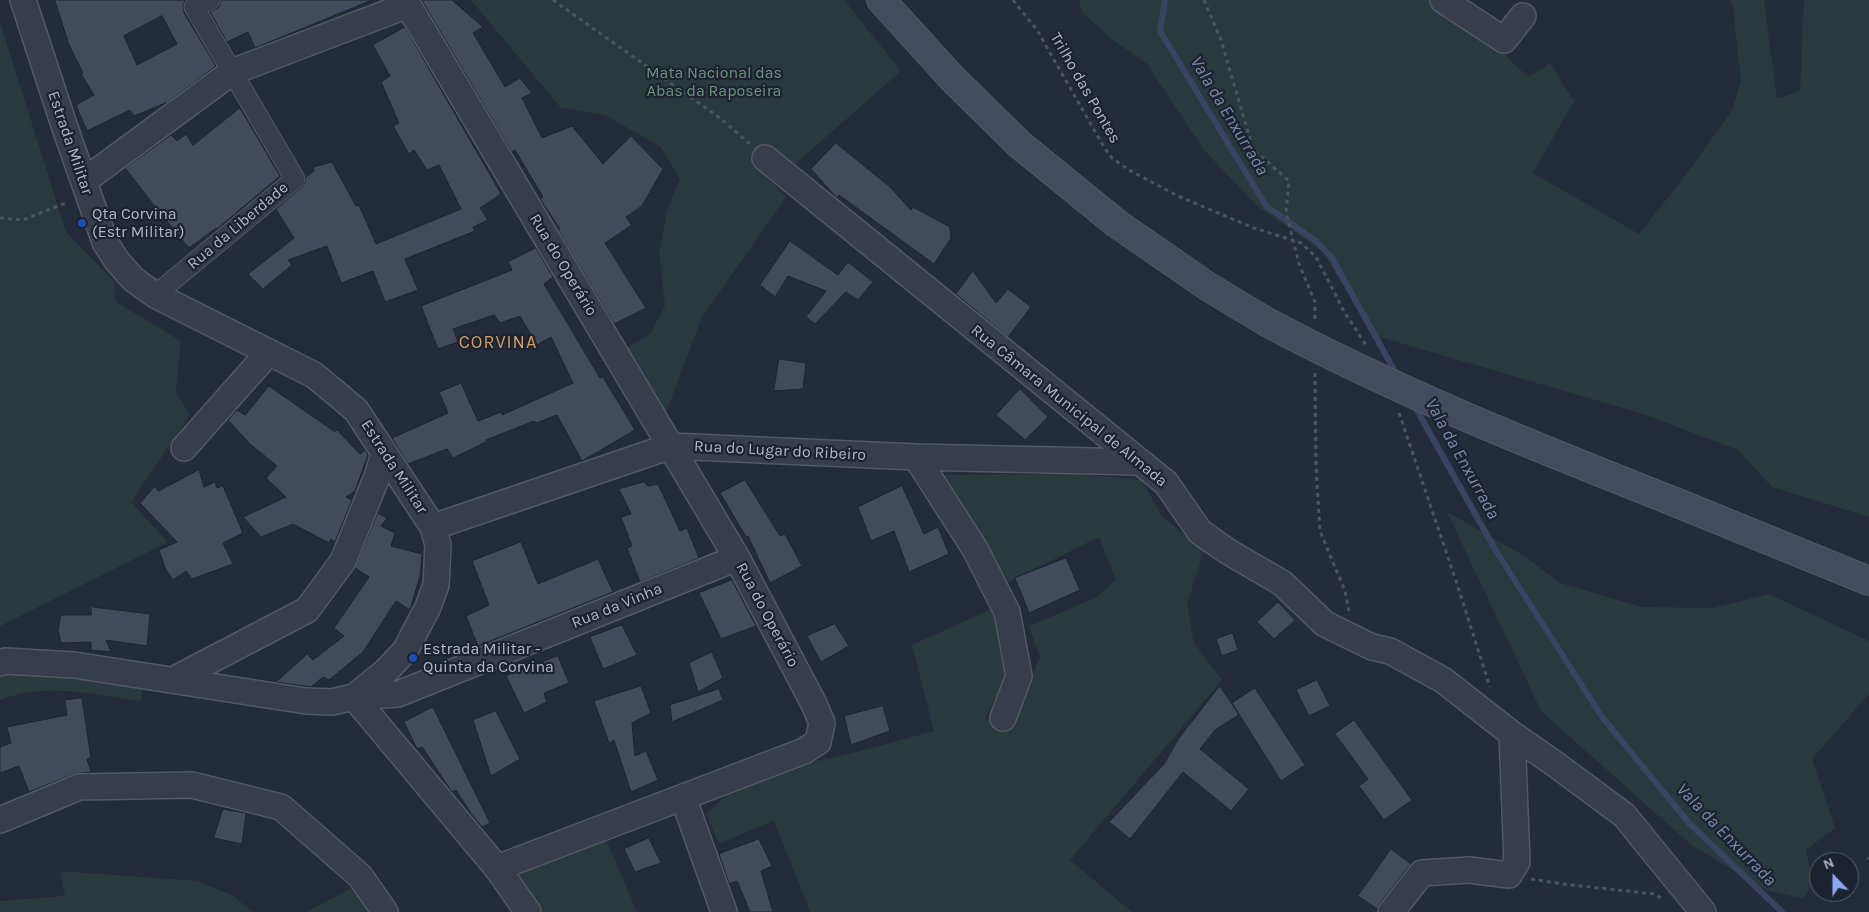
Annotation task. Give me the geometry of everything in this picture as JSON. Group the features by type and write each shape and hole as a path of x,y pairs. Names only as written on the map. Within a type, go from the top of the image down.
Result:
{"main road":[{"path":"882,0 951,78 1019,144 1116,223 1207,286 1265,321 1373,376 1505,434 1869,581"}],"street":[{"name":"Estrada Militar","path":"0,663 5,661 74,665 175,679 306,701 332,702 354,697 386,671 406,651 428,607 436,585 438,564 438,545 433,527 356,410 314,375 155,295 133,279 117,261 105,242 23,0"},
{"path":"210,0 194,7 232,72"},
{"path":"1443,0 1504,40 1523,16"},
{"path":"86,187 232,72 401,4"},
{"name":"Rua do Operário","path":"401,4 671,446 737,558 814,704 822,723 818,742 804,751 497,868"},
{"name":"Rua da Liberdade","path":"155,295 295,179 232,72"},
{"name":"Rua Câmara Municipal de Almada","path":"766,158 1166,483 1200,532 1227,551 1282,584 1325,624 1363,643 1390,651 1443,680 1512,734 1624,815 1703,912"},
{"path":"184,448 269,352"},
{"name":"Rua do Lugar do Ribeiro","path":"433,527 671,446 916,458 1139,462"},
{"path":"175,679 307,610 343,561 378,474 384,453"},
{"path":"916,458 975,548 1007,612 1019,676 1003,718"},
{"name":"Rua da Vinha","path":"354,697 398,694 737,558"},
{"path":"354,697 497,868 528,912"},
{"path":"1391,912 1422,873 1469,870 1509,875 1517,862 1512,734"},
{"path":"0,820 79,787 192,786 281,807 360,876 385,912"},
{"path":"683,797 724,912"}],"path":[{"path":"552,0 720,118 766,158"},
{"name":"Trilho das Pontes","path":"1013,0 1037,30 1112,158 1153,184 1180,197 1254,228 1301,242 1316,257 1344,313 1366,346"},
{"path":"1204,0 1221,40 1253,149 1289,182 1286,212 1299,264 1315,302 1315,322"},
{"path":"0,218 23,220 86,187"},
{"path":"1315,370 1316,467 1320,531 1345,591 1363,643"},
{"path":"1398,412 1493,695"},
{"path":"1509,875 1562,884 1655,894 1668,903"}],"green space":[{"name":"Mata Nacional das Abas da Raposeira","path":"471,0 844,0 901,71 793,166 768,146 753,165 786,197 702,317 664,418 623,350 650,334 665,306 659,253 667,211 680,179 661,147 605,115 561,108"},
{"path":"1079,0 1435,0 1503,53 1528,77 1550,63 1574,101 1533,173 1639,234 1681,181 1732,111 1741,80 1733,8 1730,0 1764,0 1777,99 1800,91 1804,0 1869,0 1869,517 1772,487 1738,450 1643,414 1373,335 1322,251 1257,206 1204,150 1146,63 1114,41 1082,12"},
{"path":"0,22 66,232 114,281 116,302 181,341 176,392 190,415 131,502 168,542 0,626"},
{"path":"1079,474 1141,480 1162,516 1204,551 1187,604 1194,643 1222,680 1070,860 1132,912 810,912 774,820 719,844 706,814 730,792 776,770 853,753 934,731 912,645 994,608 1011,667 985,718 1011,729 1040,657 1029,626 1097,597 1116,580 1099,537 1008,582 938,475"},
{"path":"1447,512 1524,556 1560,583 1642,607 1714,608 1769,594 1869,641 1869,694 1812,759 1835,828 1806,850 1809,865 1809,890 1803,898 1768,891 1690,844 1541,711"},
{"path":"28,670 144,684 141,701 88,693 52,691 34,692 0,700 0,676"},
{"path":"606,839 637,912 541,912 515,875"},
{"path":"60,871 197,881 232,895 253,912 0,912 0,901 65,896"},
{"path":"356,886 375,912 306,912"}],"building":[{"path":"55,0 185,0 183,6 184,13 216,66 168,102 134,116 130,110 87,131 76,105 94,95 81,74 83,73 69,45","holes":["162,16 177,44 137,65 124,36"]},
{"path":"221,0 372,0 255,48 248,32 227,42 210,12 219,7"},
{"path":"422,0 452,0 483,27 473,33 505,87 520,78 532,93 522,98 542,138 572,126 603,164 631,136 663,169 642,206 626,217 632,225 605,243 646,308 614,324 558,230 560,229 540,199 543,197 515,150 512,152"},
{"path":"405,27 501,194 480,208 488,220 473,227 475,231 405,259 418,290 385,302 373,271 341,283 327,246 288,260 292,265 263,289 248,274 294,238 276,209 302,187 306,177 314,171 313,167 332,162 356,206 359,205 376,244 461,209 439,165 427,170 414,150 409,154 393,126 399,123 381,82 390,76 373,45"},
{"path":"240,108 280,176 217,229 189,248 125,168 171,135 177,141 186,134 193,145"},
{"path":"836,143 890,187 911,210 913,207 950,227 951,238 934,264 839,195 837,198 811,169"},
{"path":"790,241 838,275 848,262 873,282 858,300 846,292 815,324 806,317 826,291 788,276 775,297 760,285"},
{"path":"536,248 553,277 544,284 600,378 603,377 635,430 582,461 557,415 536,423 534,421 486,440 486,442 453,458 447,449 408,464 392,438 448,413 439,392 461,383 478,421 501,412 502,415 573,383 551,337 537,345 520,316 500,323 494,315 453,329 458,342 438,349 421,306 512,270 508,262"},
{"path":"973,271 996,303 1008,289 1031,307 1008,337 956,294"},
{"path":"779,359 806,363 803,389 774,391"},
{"path":"269,386 335,432 337,430 360,454 365,450 368,455 355,491 346,497 352,500 335,542 331,539 329,543 293,524 261,537 243,517 286,497 266,478 277,466 250,444 228,420 237,410 245,415"},
{"path":"1020,389 1048,417 1025,440 996,415"},
{"path":"199,470 204,487 215,482 217,488 223,486 243,533 223,543 233,564 192,579 186,571 173,580 165,568 159,550 177,542 140,503 155,486 158,491"},
{"path":"745,480 780,536 785,534 802,566 770,583 748,536 746,537 720,493"},
{"path":"644,482 648,486 658,484 680,531 687,528 699,558 640,582 627,548 632,546 621,517 631,514 619,489"},
{"path":"902,486 924,534 938,527 949,554 909,572 894,531 871,541 858,507"},
{"path":"378,513 387,518 381,526 395,533 391,546 422,554 420,576 410,610 396,601 363,652 329,680 323,677 311,687 276,682 307,654 313,660 344,636 334,628 369,577 355,568"},
{"path":"521,542 538,584 598,559 613,592 478,646 466,616 489,605 472,561"},
{"path":"1066,558 1080,590 1029,613 1015,578"},
{"path":"732,580 756,626 721,639 699,593"},
{"path":"1278,602 1295,620 1274,639 1257,622"},
{"path":"91,604 93,607 150,614 147,646 106,640 111,652 91,650 91,642 61,643 58,630 61,615 91,615"},
{"path":"835,624 849,646 821,662 807,636"},
{"path":"622,625 637,655 603,669 590,637"},
{"path":"1233,633 1238,650 1222,656 1216,639"},
{"path":"712,652 723,678 698,692 689,663"},
{"path":"558,656 569,683 544,693 547,702 524,713 506,676"},
{"path":"1317,680 1330,706 1309,716 1296,690"},
{"path":"641,686 651,713 632,723 635,756 646,751 658,780 631,792 614,740 609,743 594,701"},
{"path":"1220,686 1239,715 1215,730 1200,749 1249,789 1231,811 1183,772 1130,839 1109,822 1164,764 1179,738"},
{"path":"1255,688 1305,765 1281,781 1232,703"},
{"path":"719,689 723,700 672,722 670,705"},
{"path":"82,698 91,758 87,759 91,772 74,774 29,792 19,766 0,773 0,747 11,743 7,727 67,715 65,700"},
{"path":"883,706 890,731 851,745 844,716"},
{"path":"433,707 490,823 482,827 456,790 452,792 422,747 417,749 404,722"},
{"path":"496,711 520,759 491,776 473,720"},
{"path":"1354,720 1412,800 1384,820 1359,786 1368,779 1335,734"},
{"path":"223,809 246,813 242,844 214,838"},
{"path":"649,838 661,863 635,872 624,849"},
{"path":"759,839 772,866 761,871 773,912 750,912 737,881 729,884 719,854"},
{"path":"1391,849 1411,864 1377,909 1358,896"}],"waterway":[{"name":"Vala da Enxurrada","path":"1165,0 1160,31 1266,206 1316,241 1332,258 1398,377"},
{"name":"Vala da Enxurrada","path":"1414,405 1496,551 1602,717 1689,823 1782,912"}],"place":[{"name":"Qta Corvina (Estr Militar)","path":"82,223"},
{"name":"Estrada Militar - Quinta da Corvina","path":"413,658"}],"district":[{"name":"CORVINA","path":"498,343"}]}
